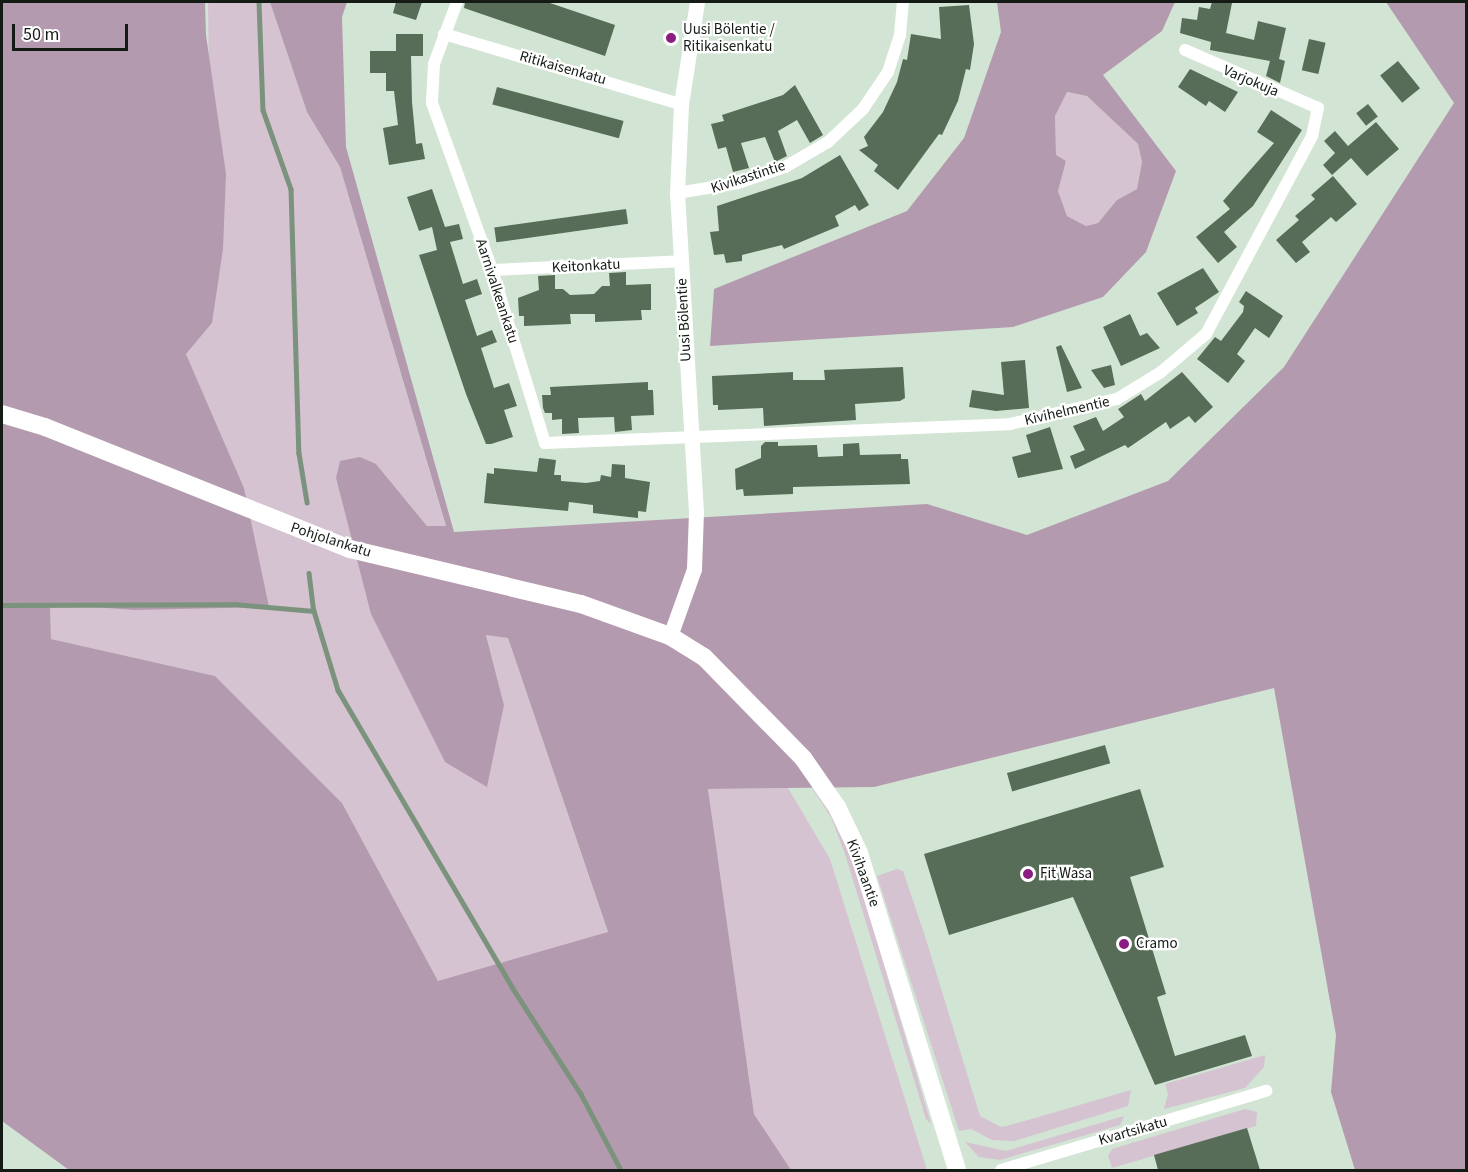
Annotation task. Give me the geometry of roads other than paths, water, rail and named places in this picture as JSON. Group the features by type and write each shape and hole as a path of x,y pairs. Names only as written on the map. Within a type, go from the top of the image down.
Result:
{"main road":[{"name":"Pohjolankatu","path":"2,414 45,427 350,549 581,604 670,636"},
{"name":"Kivihaantie","path":"670,636 704,657 746,697 803,758 837,807 859,853 957,1170"}],"street":[{"name":"Aarnivalkeankatu","path":"457,2 434,64 432,103 492,270 545,444 689,438"},
{"name":"Uusi Bölentie","path":"670,636 694,569 696,512 689,438 677,193 681,104 697,2"},
{"name":"Kivikastintie","path":"677,193 697,192 747,180 784,167 828,142 863,109 888,72 900,35 903,2"},
{"name":"Ritikaisenkatu","path":"444,34 681,104"},
{"name":"Varjokuja","path":"1185,50 1318,108"},
{"name":"Kivihelmentie","path":"689,438 1010,424 1117,399 1161,372 1206,334 1312,136 1318,108"},
{"name":"Keitonkatu","path":"492,270 680,261"},
{"name":"Kvartsikatu","path":"1001,1170 1266,1092"}],"waterway":[{"path":"259,2 263,110 291,189 299,453 307,502"},
{"path":"309,573 314,611 338,690 512,987 581,1094 621,1170"},
{"path":"2,605 234,604 314,611"}],"place":[{"name":"Uusi Bölentie / Ritikaisenkatu","path":"671,38"},
{"name":"Fit Wasa","path":"1028,874"},
{"name":"Cramo","path":"1124,944"}]}
